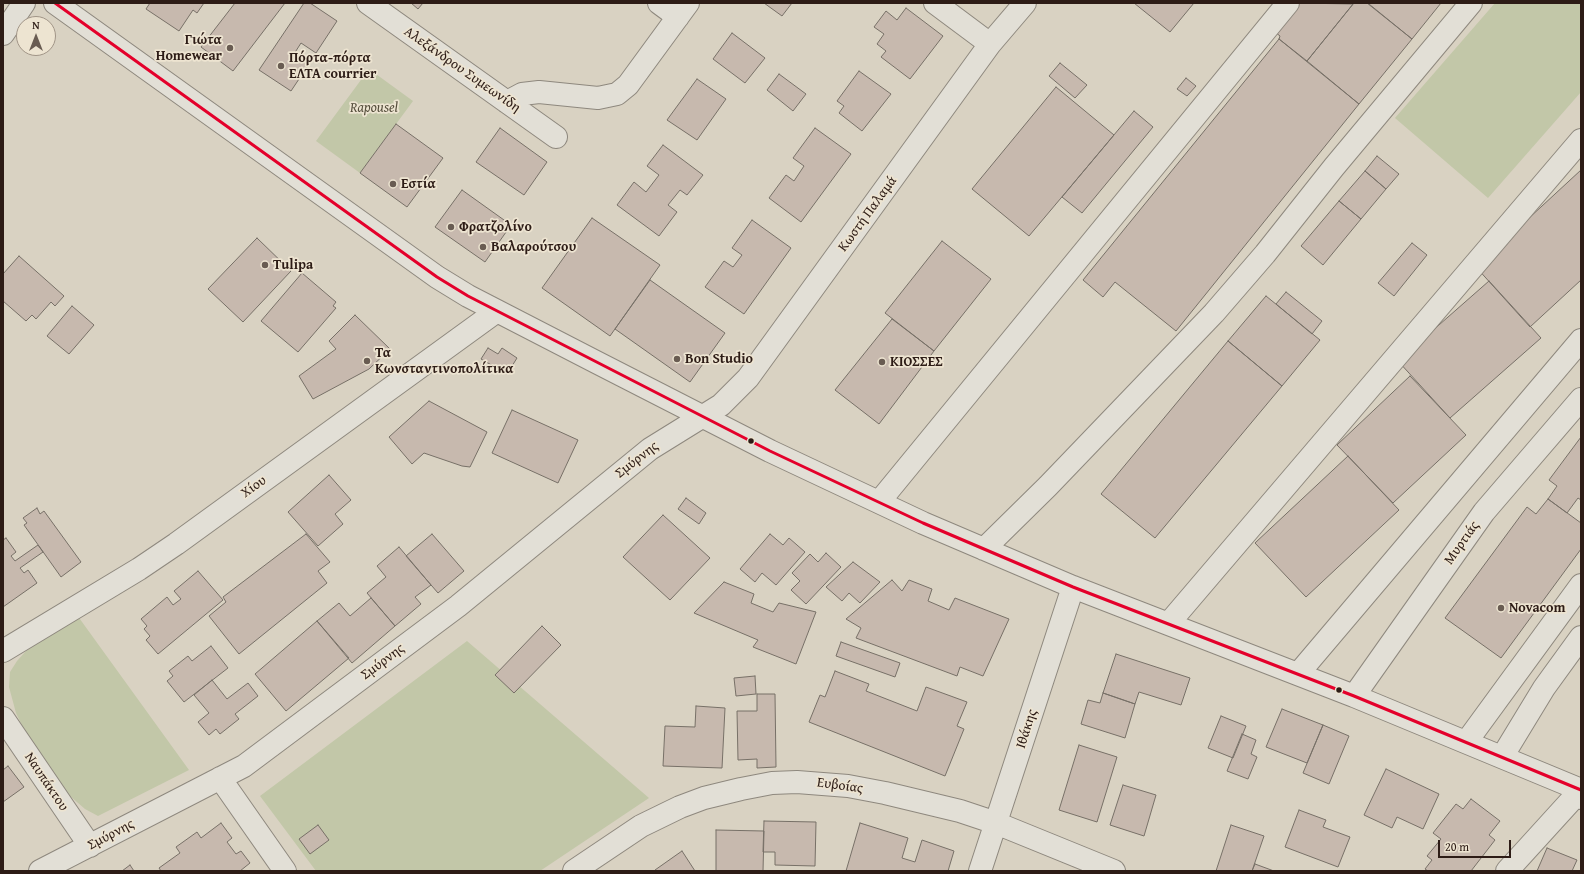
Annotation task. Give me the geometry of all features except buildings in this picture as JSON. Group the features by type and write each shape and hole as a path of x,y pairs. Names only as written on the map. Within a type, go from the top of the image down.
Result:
{"street":[{"path":"3,34 24,3"},
{"path":"55,3 424,268 468,296 703,417 879,502 1073,587 1354,696 1467,742 1580,794 1507,871"},
{"name":"Αλεξάνδρου Συμεωνίδη","path":"368,3 556,137"},
{"path":"506,102 522,94 539,92 598,98 617,94 628,85 683,10 659,3"},
{"path":"935,3 990,44"},
{"name":"Κωστή Παλαμά","path":"703,417 722,404 748,378 990,44 1025,3"},
{"path":"879,502 1288,3"},
{"path":"984,549 1048,486 1214,313 1265,254 1339,161 1471,3"},
{"path":"1169,624 1581,140"},
{"name":"Χίου","path":"3,652 176,544 497,310"},
{"path":"1298,674 1581,340"},
{"name":"Μυρτιάς","path":"1354,696 1484,512 1581,399"},
{"name":"Σμύρνης","path":"40,871 244,766 458,606 650,449 703,417"},
{"path":"1467,742 1581,585"},
{"name":"Ιθάκης","path":"980,871 1073,587"},
{"path":"1502,757 1544,688 1581,637"},
{"name":"Ναυπάκτου","path":"3,718 90,846"},
{"path":"220,778 285,871"},
{"name":"Ευβοίας","path":"574,871 641,826 668,812 704,798 724,792 772,783 811,782 854,787 960,811 996,823 1114,871"}],"green space":[{"path":"1495,3 1581,3 1581,92 1488,198 1395,118"},
{"name":"Rapousel","path":"369,69 413,101 360,173 316,141"},
{"path":"77,615 189,770 98,816 85,809 56,784 24,730 16,713 9,687 10,672 26,651"},
{"path":"467,641 649,798 540,871 316,871 260,796"}],"transit line":[{"path":"55,3 437,277 468,296 770,451 923,523 1073,587 1354,696 1581,790"}],"place":[{"name":"Γιώτα Homewear","path":"230,48"},
{"name":"Πόρτα-πόρτα ΕΛΤΑ courrier","path":"281,66"},
{"name":"Εστία","path":"393,184"},
{"name":"Φρατζολίνο","path":"451,227"},
{"name":"Βαλαρούτσου","path":"483,247"},
{"name":"Tulipa","path":"265,265"},
{"name":"Bon Studio","path":"677,359"},
{"name":"Τα Κωνσταντινοπολίτικα","path":"367,361"},
{"name":"ΚΙΟΣΣΕΣ","path":"882,362"},
{"name":"Novacom","path":"1501,608"}]}
